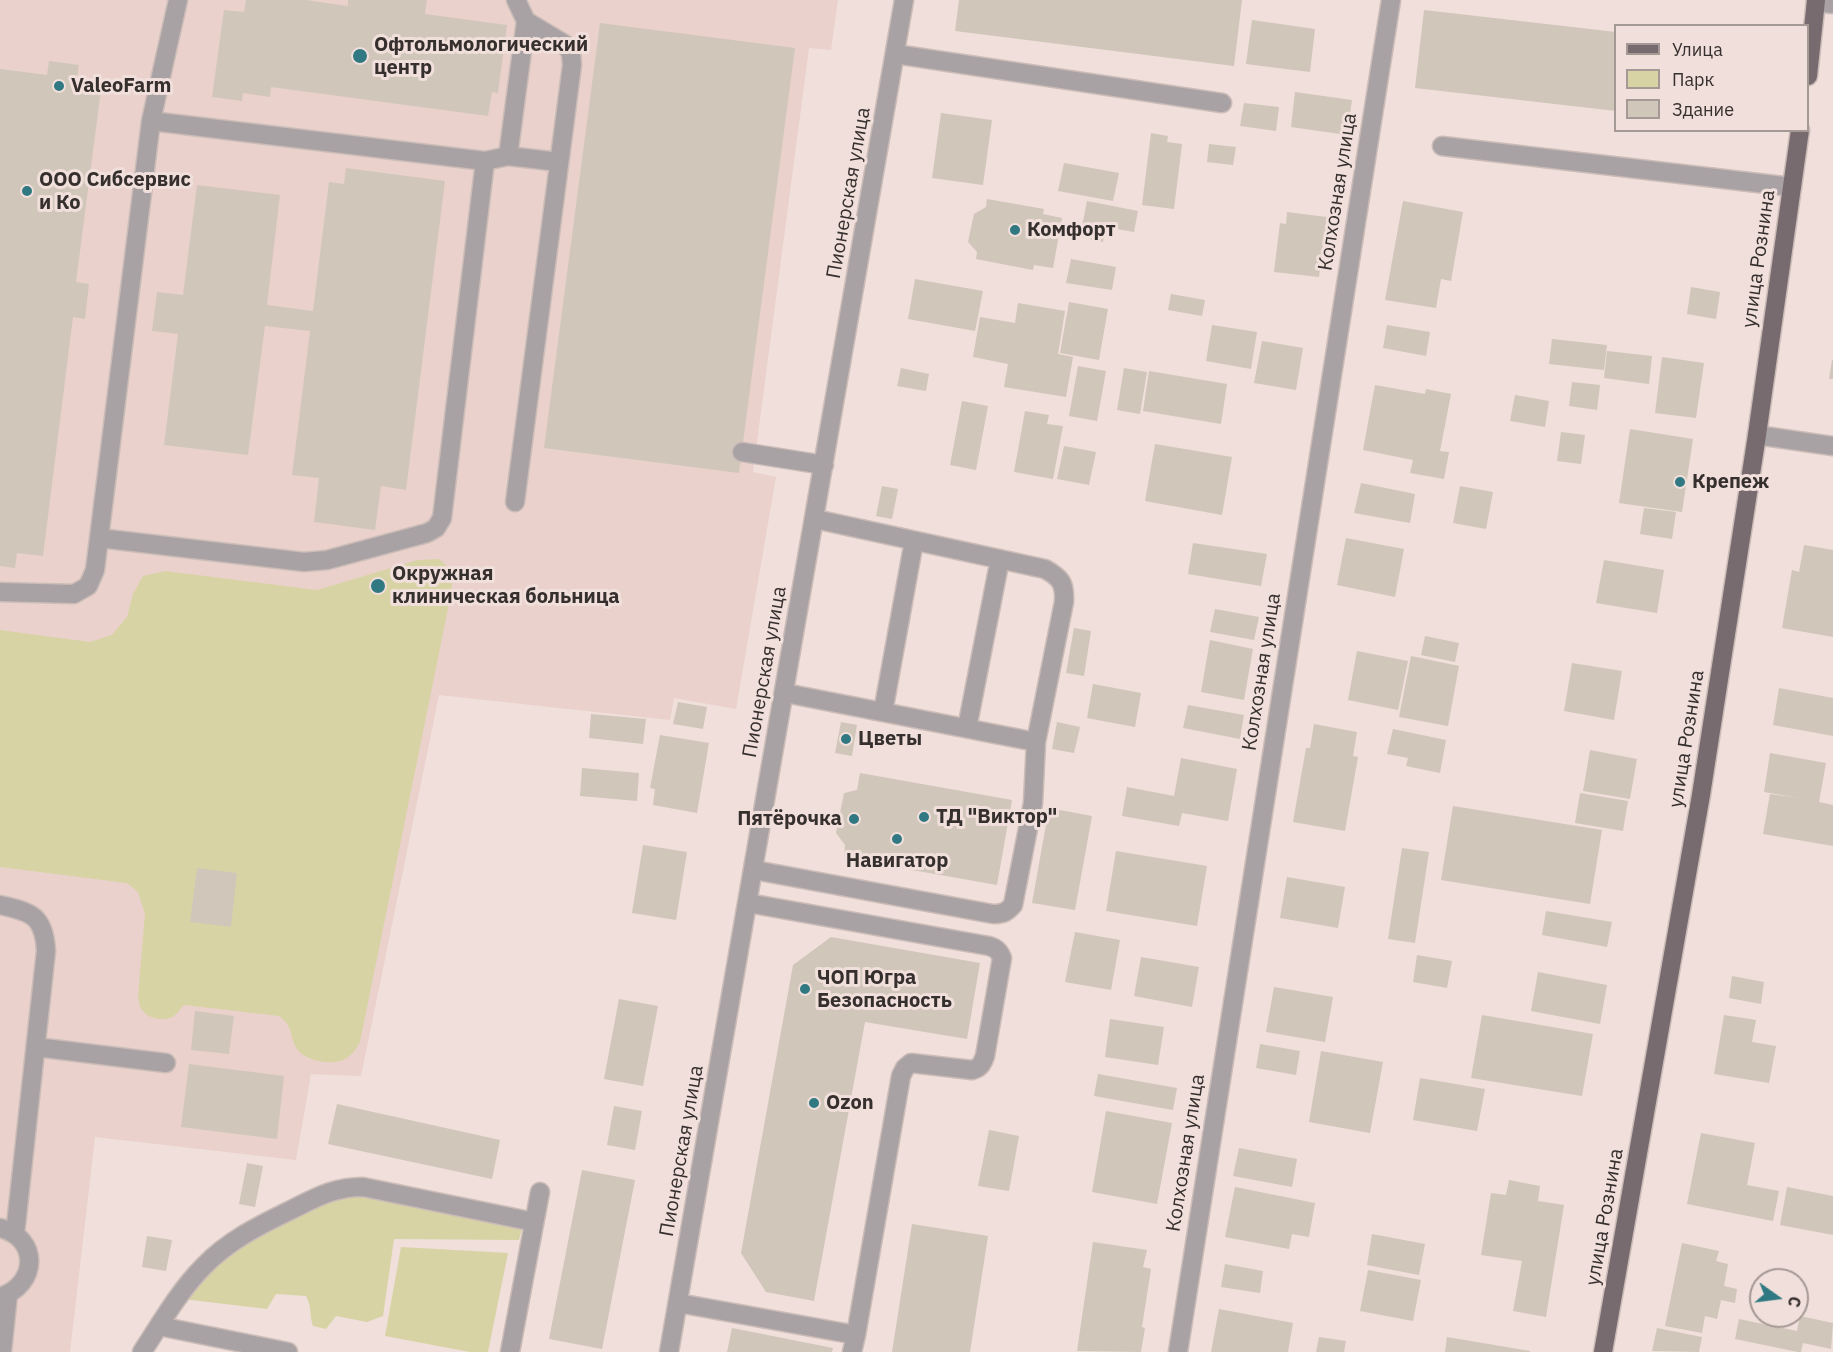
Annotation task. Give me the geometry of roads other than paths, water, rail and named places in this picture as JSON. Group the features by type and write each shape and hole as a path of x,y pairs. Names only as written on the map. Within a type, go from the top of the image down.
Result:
{"main road":[{"path":"1809,68 1817,1"},
{"name":"улица Рознина","path":"1603,1352 1701,795 1757,435 1800,132"}],"street":[{"path":"0,592 75,594 88,586 95,570 151,121 178,0"},
{"path":"508,156 526,21 516,0"},
{"name":"Пионерская улица","path":"669,1352 904,0"},
{"name":"Колхозная улица","path":"1178,1352 1391,0"},
{"path":"515,502 572,65 571,54 566,45 526,21"},
{"path":"896,54 1222,103"},
{"path":"151,121 485,161 508,156 560,162"},
{"path":"1442,146 1792,187"},
{"path":"99,538 304,562 327,560 426,533 435,528 442,518 485,161"},
{"path":"1757,435 1833,446"},
{"path":"742,452 824,465"},
{"path":"754,870 1002,914 1013,904 1033,803 1036,742 1065,591 1061,581 1045,569 815,519"},
{"path":"883,712 914,541"},
{"path":"967,728 1000,559"},
{"path":"784,693 1036,742"},
{"path":"678,1303 854,1343 901,1076 911,1063 972,1070 978,1068 982,1064 988,1045 1002,958 1000,952 995,948 748,903"},
{"path":"0,905 19,909 36,918 45,933 46,951 36,1047 7,1231 21,1239 28,1252 30,1266 25,1281 4,1296 2,1352"},
{"path":"36,1047 166,1063"},
{"path":"141,1352 186,1287 226,1246 247,1232 319,1196 345,1187 363,1187 534,1222"},
{"path":"510,1352 540,1192"},
{"path":"159,1326 288,1352"}],"place":[{"name":"Офтольмологический центр","path":"360,56"},
{"name":"ValeoFarm","path":"59,86"},
{"name":"ООО Сибсервис и Ко","path":"27,191"},
{"name":"Комфорт","path":"1015,230"},
{"name":"Крепеж","path":"1680,482"},
{"name":"Окружная клиническая больница","path":"378,586"},
{"name":"Цветы","path":"846,739"},
{"name":"ТД \"Виктор\"","path":"924,817"},
{"name":"Пятёрочка","path":"854,819"},
{"name":"Навигатор","path":"897,839"},
{"name":"ЧОП Югра Безопасность","path":"805,989"},
{"name":"Ozon","path":"814,1103"}]}
